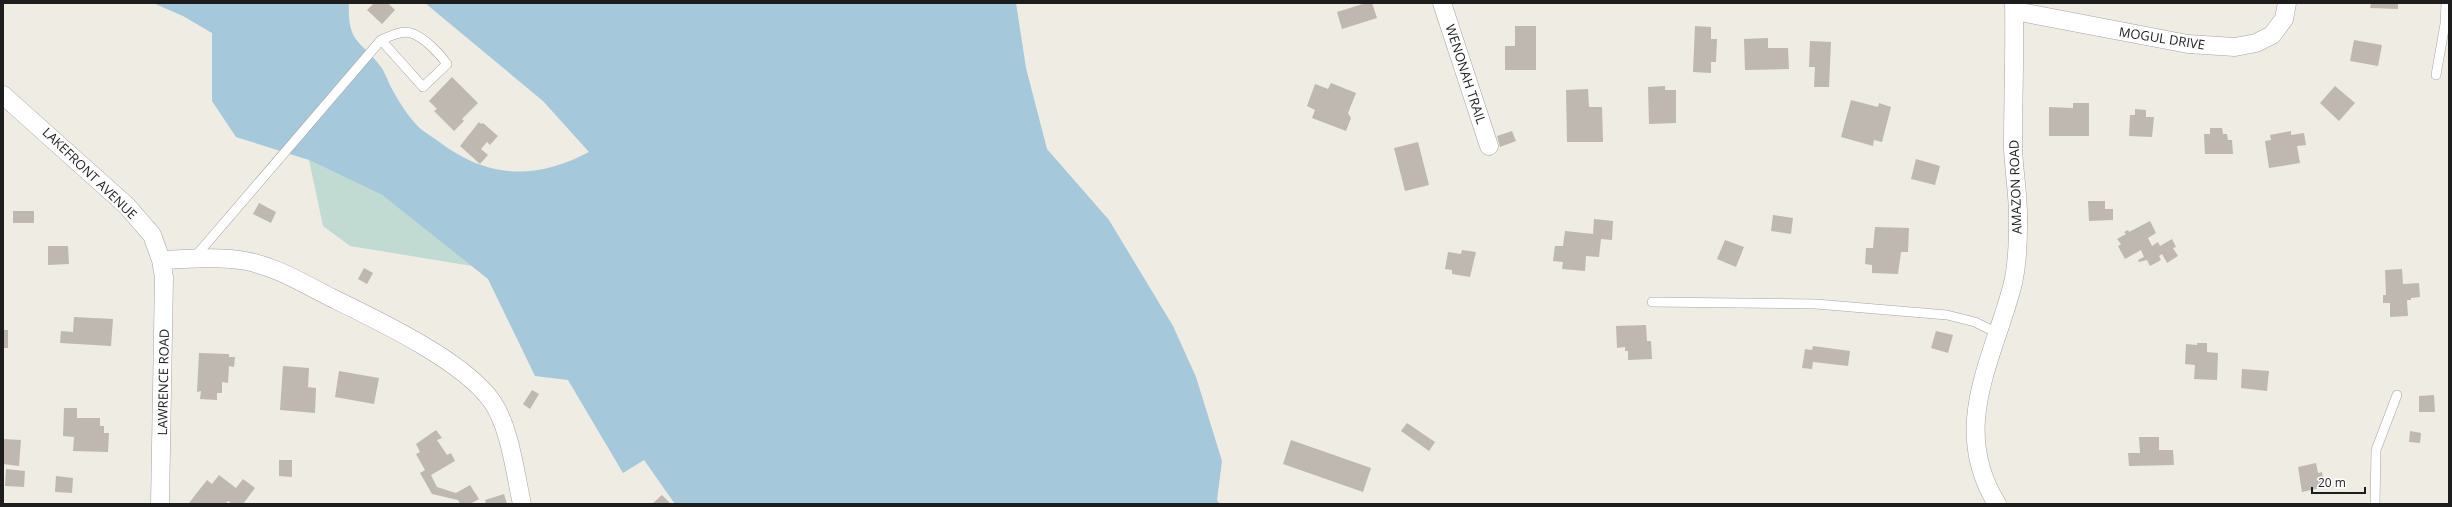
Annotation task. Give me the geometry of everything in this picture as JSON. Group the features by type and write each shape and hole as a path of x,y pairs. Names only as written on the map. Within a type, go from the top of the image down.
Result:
{"street":[{"name":"WENONAH TRAIL","path":"1442,3 1489,146"},
{"name":"MOGUL DRIVE","path":"2014,7 2188,44 2235,47 2256,43 2272,35 2284,19 2287,3"},
{"name":"AMAZON ROAD","path":"1997,504 1988,490 1979,463 1975,438 1976,412 1982,378 2013,286 2018,223 2013,150 2014,7"},
{"name":"LAKEFRONT AVENUE","path":"3,95 127,206 152,235 161,260"},
{"path":"161,260 217,258 246,261 275,269 378,321 431,351 477,383 492,401 500,416 508,442 522,504"},
{"name":"LAWRENCE ROAD","path":"160,504 164,363 164,277 161,260"}],"lane":[{"path":"2436,75 2445,24 2446,3"},
{"path":"193,259 381,40 398,33 411,33 437,51 448,64 423,86 381,40"},
{"path":"1652,302 1816,304 1948,315 1975,322 1997,334"},
{"path":"2375,504 2376,450 2397,395"}],"shaded area":[{"path":"153,3 349,3 350,26 353,34 381,67 399,102 416,125 456,153 474,162 493,168 511,171 530,171 549,168 589,152 543,101 425,3 1016,3 1026,68 1047,149 1109,220 1173,326 1196,377 1222,461 1217,500 1220,504 675,504 644,460 623,473 568,380 535,376 488,279 382,195 309,160 236,137 212,101 212,33 183,16"},
{"path":"309,160 382,195 472,266 350,246 323,226"}],"building":[{"path":"374,3 388,3 395,10 382,24 367,10"},
{"path":"1366,3 1372,3 1377,18 1342,29 1337,12"},
{"path":"2371,3 2398,3 2398,9 2370,8"},
{"path":"1515,26 1536,26 1536,70 1505,70 1505,46 1515,46"},
{"path":"1695,26 1711,27 1711,39 1717,39 1716,62 1711,62 1711,73 1693,72"},
{"path":"1768,38 1768,48 1788,48 1789,69 1745,70 1744,39"},
{"path":"2354,40 2382,45 2378,66 2350,61"},
{"path":"1810,41 1831,42 1829,87 1814,87 1815,67 1809,67"},
{"path":"452,77 478,103 462,119 464,121 454,131 434,111 437,109 429,101"},
{"path":"1331,83 1356,93 1348,113 1351,118 1346,131 1312,118 1315,110 1307,106 1315,84 1328,89"},
{"path":"1665,86 1665,90 1676,90 1676,123 1649,124 1648,87"},
{"path":"2335,86 2355,103 2339,121 2320,103"},
{"path":"1588,89 1589,107 1602,107 1603,142 1567,142 1566,90"},
{"path":"1851,100 1878,107 1879,103 1891,107 1882,142 1874,140 1873,146 1841,137"},
{"path":"2073,103 2089,103 2089,136 2049,136 2049,107 2073,108"},
{"path":"2135,109 2146,110 2146,117 2154,117 2152,137 2129,136 2130,115 2135,115"},
{"path":"479,122 481,124 483,123 498,136 490,145 487,142 481,149 488,155 480,164 460,146"},
{"path":"2210,128 2222,128 2223,134 2227,134 2228,140 2232,140 2233,154 2205,154 2204,134 2210,134"},
{"path":"1512,131 1516,141 1500,147 1497,136"},
{"path":"2291,131 2291,135 2304,133 2306,145 2297,146 2300,163 2269,168 2265,141 2271,140 2270,135"},
{"path":"1418,142 1429,185 1405,191 1394,148"},
{"path":"1916,159 1940,166 1935,185 1911,179"},
{"path":"2088,201 2105,201 2105,209 2113,209 2113,220 2089,221"},
{"path":"259,203 276,212 271,223 253,214"},
{"path":"13,211 34,211 34,223 13,223"},
{"path":"1773,215 1793,218 1791,234 1771,231"},
{"path":"1594,219 1613,221 1612,240 1601,239 1599,257 1586,256 1585,271 1562,269 1563,262 1553,261 1555,246 1563,246 1565,231 1593,234"},
{"path":"2150,221 2156,233 2148,238 2152,246 2158,242 2160,246 2172,239 2176,247 2173,248 2178,256 2167,263 2162,254 2159,256 2161,260 2150,266 2147,260 2139,262 2138,260 2144,257 2141,250 2125,259 2118,246 2121,244 2117,239 2126,234 2124,232 2128,230 2129,232"},
{"path":"1875,227 1909,228 1908,252 1901,252 1898,274 1872,273 1872,265 1865,264 1866,248 1873,248"},
{"path":"1725,240 1744,247 1736,267 1717,259"},
{"path":"48,246 68,246 69,264 48,265"},
{"path":"1462,250 1476,252 1470,277 1452,274 1452,270 1445,269 1448,252 1461,254"},
{"path":"364,268 373,273 367,284 358,279"},
{"path":"2402,269 2403,284 2419,283 2420,297 2407,300 2408,316 2390,317 2390,303 2383,303 2383,295 2386,295 2385,270"},
{"path":"74,317 113,319 111,346 60,343 61,331 73,332"},
{"path":"1646,325 1647,341 1651,341 1652,359 1628,360 1628,351 1625,351 1625,347 1617,348 1616,326"},
{"path":"3,330 8,330 8,348 3,348"},
{"path":"1936,331 1953,335 1948,353 1931,348"},
{"path":"2197,343 2207,343 2207,352 2218,353 2217,380 2194,379 2195,365 2185,364 2186,344 2197,345"},
{"path":"1813,346 1850,351 1848,366 1813,362 1812,369 1802,368 1805,349 1812,350"},
{"path":"199,353 229,354 229,357 235,357 234,367 229,366 228,383 222,382 222,393 217,393 217,400 200,399 201,391 197,392"},
{"path":"283,366 309,368 308,387 316,388 315,413 280,410"},
{"path":"2242,369 2269,371 2267,391 2241,388"},
{"path":"339,371 379,378 374,404 335,397"},
{"path":"532,390 539,394 530,409 523,404"},
{"path":"2434,395 2435,412 2419,412 2419,396"},
{"path":"64,408 77,408 77,418 100,418 100,426 104,426 104,433 109,433 108,452 73,451 74,437 63,436"},
{"path":"1407,423 1435,442 1429,451 1401,431"},
{"path":"436,430 442,438 437,440 447,455 451,453 455,461 431,475 437,487 456,493 470,485 479,499 470,504 460,504 458,500 432,494 420,473 425,470 416,454 420,452 416,444"},
{"path":"2410,431 2421,433 2420,443 2409,442"},
{"path":"2139,437 2159,437 2159,450 2173,450 2174,465 2129,466 2128,453 2140,453"},
{"path":"3,439 21,440 19,466 3,464"},
{"path":"1291,440 1371,468 1363,492 1283,464"},
{"path":"279,460 292,460 292,477 279,476"},
{"path":"2316,463 2318,473 2322,472 2324,487 2302,492 2298,467"},
{"path":"6,469 25,471 24,487 5,486"},
{"path":"219,475 236,488 243,479 255,488 243,504 232,504 228,501 225,504 189,503 207,480 212,484"},
{"path":"56,476 73,478 72,493 55,492"},
{"path":"504,494 507,504 486,504 485,500"},
{"path":"662,495 671,504 652,504"}]}
